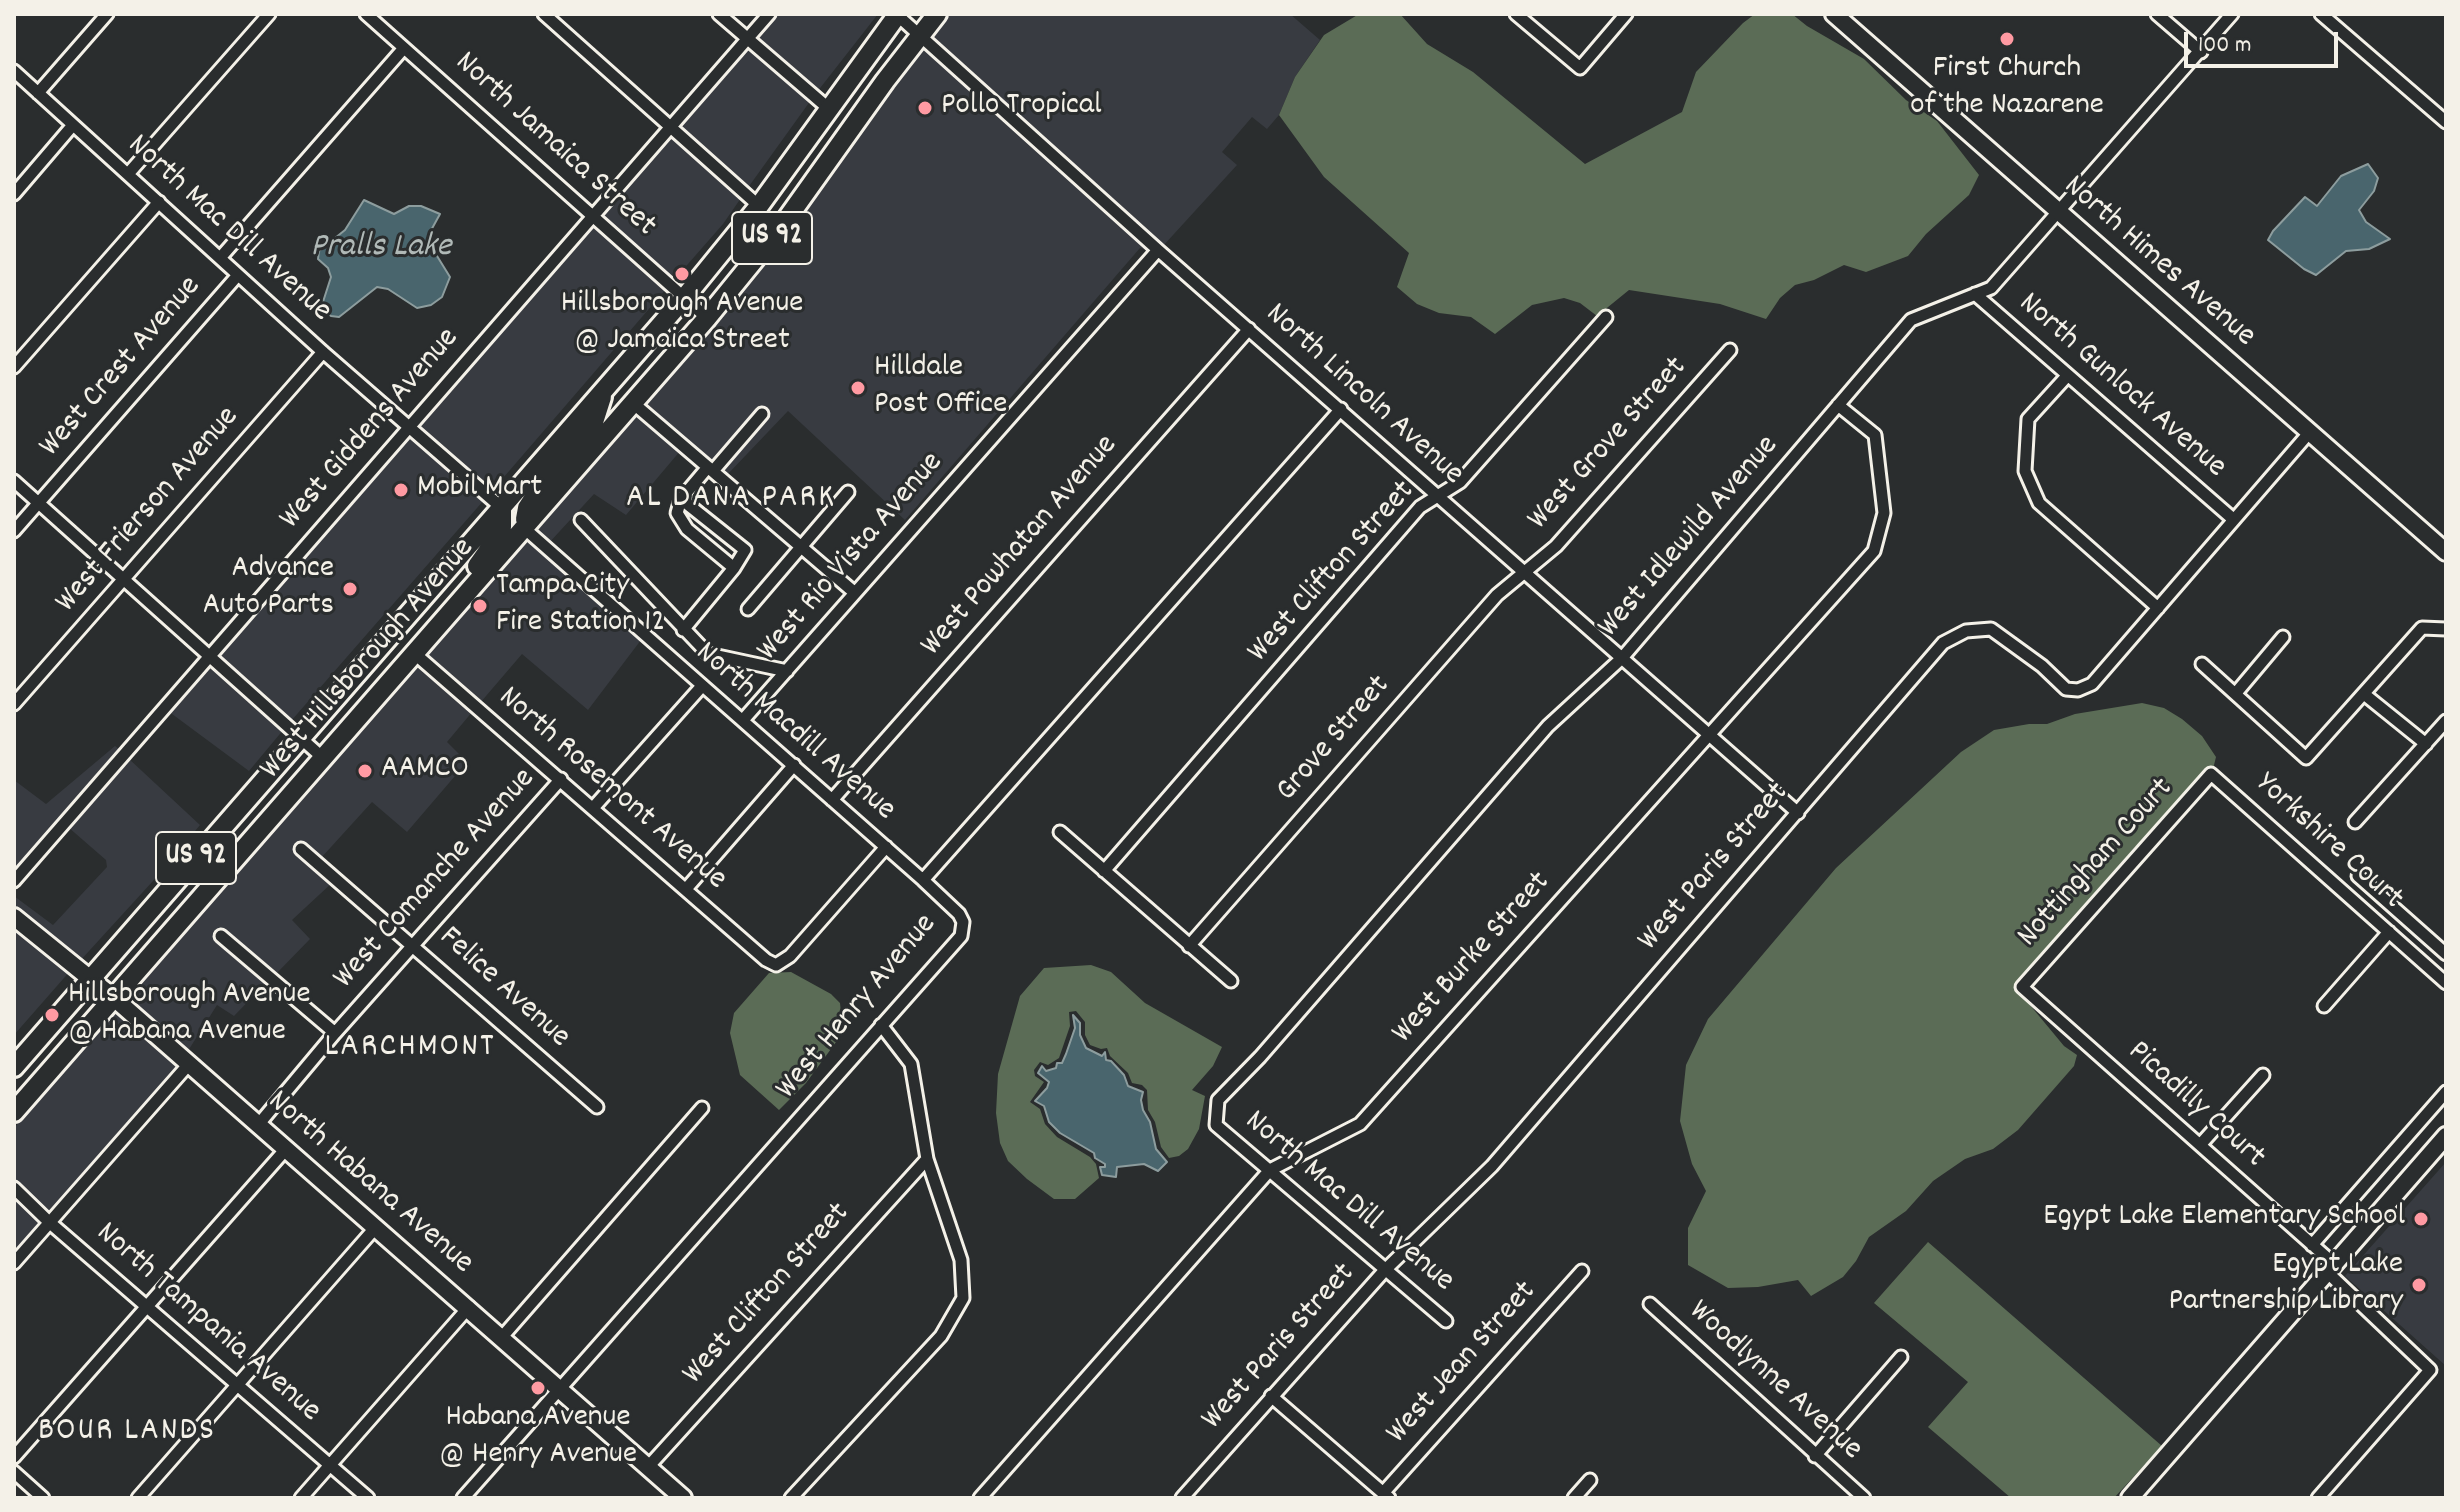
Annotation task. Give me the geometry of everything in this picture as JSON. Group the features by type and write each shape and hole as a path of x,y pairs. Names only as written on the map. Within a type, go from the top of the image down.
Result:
{"main road":[{"name":"West Hillsborough Avenue","path":"14,1067 685,297 759,206 897,14"},
{"name":"West Hillsborough Avenue","path":"14,1112 707,318 781,227 937,14"},
{"path":"524,528 527,508 553,468 594,422 604,390"},
{"path":"414,653 414,641 473,573 499,535 502,508"}],"street":[{"path":"38,93 107,14"},
{"path":"128,174 269,14"},
{"name":"North Jamaica Street","path":"366,14 707,318"},
{"path":"544,14 759,206"},
{"path":"719,14 828,108"},
{"name":"West Giddens Avenue","path":"14,881 769,14"},
{"name":"North Lincoln Avenue","path":"897,14 1158,250 1798,813"},
{"path":"1516,14 1580,68 1626,14"},
{"name":"North Himes Avenue","path":"1834,14 2446,552"},
{"path":"2157,14 2201,52"},
{"name":"West Idlewild Avenue","path":"1216,1125 1218,1100 1260,1057 1548,726 1622,658 1911,320 1991,288 2232,14"},
{"path":"2321,14 2446,122"},
{"name":"West Crest Avenue","path":"220,258 404,48"},
{"name":"North Mac Dill Avenue","path":"14,71 408,427"},
{"path":"14,194 73,125"},
{"path":"14,367 159,202"},
{"name":"West Rio Vista Avenue","path":"743,720 1158,250"},
{"name":"West Crest Avenue","path":"14,531 238,275"},
{"name":"North Gunlock Avenue","path":"1975,294 2233,519"},
{"name":"West Clifton Street","path":"1104,871 1420,507 1460,482 1606,317"},
{"name":"West Powhatan Avenue","path":"832,800 1249,329"},
{"name":"West Grove Street","path":"1524,573 1556,546 1730,350"},
{"name":"West Frierson Avenue","path":"14,704 323,352"},
{"path":"2068,375 2028,419 2025,471 2039,503 2158,608"},
{"path":"633,403 855,593"},
{"name":"West Burke Street","path":"980,1498 1270,1170 1360,1124 1874,551 1884,513 1875,435 1838,405"},
{"name":"West Henry Avenue","path":"463,1498 961,936 963,922 959,914 923,880 1341,409"},
{"path":"734,568 687,529 677,513 681,499 762,414"},
{"path":"408,427 502,508"},
{"name":"West Paris Street","path":"1182,1498 1385,1270 1492,1166 1943,643 1966,631 1991,629 2042,666 2066,689 2078,690 2092,684 2309,433"},
{"path":"14,481 323,758"},
{"path":"748,609 848,492"},
{"path":"681,499 745,550 683,630"},
{"path":"581,520 708,654 787,671"},
{"name":"North Macdill Avenue","path":"524,528 923,880"},
{"name":"Grove Street","path":"1189,946 1497,595 1524,573"},
{"path":"2202,664 2306,758 2422,628 2446,629"},
{"path":"2236,693 2283,637"},
{"name":"North Rosemont Avenue","path":"414,653 766,960 776,965 790,956 886,847"},
{"path":"593,808 702,686"},
{"path":"2364,694 2426,744"},
{"path":"2355,822 2446,721"},
{"path":"686,889 794,765"},
{"name":"Yorkshire Court","path":"2211,774 2446,983"},
{"name":"Nottingham Court","path":"2022,987 2211,774"},
{"name":"West Comanche Avenue","path":"258,1125 335,1033 561,779"},
{"path":"1060,832 1231,981"},
{"name":"Felice Avenue","path":"301,849 597,1107"},
{"path":"2358,876 2446,954"},
{"name":"North Habana Avenue","path":"14,917 114,998 683,1498"},
{"path":"2324,1006 2389,932"},
{"path":"221,936 335,1033"},
{"name":"Picadilly Court","path":"2022,987 2312,1245 2430,1370 2318,1498"},
{"path":"791,1498 941,1336 963,1298 961,1260 927,1159 911,1064 881,1025"},
{"path":"14,1263 189,1064"},
{"path":"2200,1145 2263,1075"},
{"path":"2312,1245 2446,1092"},
{"path":"502,1337 702,1108"},
{"name":"North Mac Dill Avenue","path":"1216,1125 1446,1321"},
{"path":"2130,1498 2446,1136"},
{"path":"14,1457 286,1149"},
{"name":"West Clifton Street","path":"648,1467 927,1159"},
{"name":"North Tampania Avenue","path":"14,1188 49,1222 368,1498"},
{"path":"138,1498 376,1227"},
{"name":"West Jean Street","path":"1386,1496 1582,1271"},
{"name":"Woodlynne Avenue","path":"1650,1304 1864,1498"},
{"path":"301,1498 469,1307"},
{"path":"1815,1456 1901,1357"},
{"path":"1271,1396 1386,1496"},
{"path":"14,1472 43,1498"},
{"path":"1574,1498 1590,1480"}],"shaded area":[{"path":"777,14 878,14 817,92 755,39"},
{"path":"950,14 1290,14 1320,40 1295,77 1279,115 1267,129 1252,117 1222,152 1237,165 1163,246 929,38"},
{"path":"922,46 1150,250 1140,248 905,520 788,411 726,476 721,471 770,415 762,407 712,463 645,406 716,325 786,235 892,81"},
{"path":"748,47 811,100 747,189 678,128"},
{"path":"671,136 741,198 723,224 674,280 601,216"},
{"path":"594,224 667,288 491,492 416,427"},
{"path":"638,414 681,450 626,515 594,494 548,544 533,530"},
{"path":"410,435 484,500 291,721 216,655"},
{"path":"526,538 641,640 588,710 522,654 480,703 422,654"},
{"path":"415,662 473,711 447,742 467,762 407,832 372,802 321,858 301,841 294,849 333,882 292,920 310,939 275,975 220,928 214,936 267,982 234,1016 217,1005 186,1054 124,1000"},
{"path":"209,663 284,729 249,771 168,711"},
{"path":"115,746 119,749 14,871 14,780 46,804"},
{"path":"128,758 200,825 79,962 14,910 14,896 53,925 107,867 106,860 68,827"},
{"path":"14,924 71,970 14,1035"},
{"path":"117,1008 179,1066 48,1214 14,1181 14,1128"},
{"name":"Egypt Lake Elementary School","path":"2446,1162 2446,1366 2345,1276"},
{"path":"14,1196 41,1222 14,1253"}],"green space":[{"path":"1359,14 1400,14 1427,44 1473,72 1585,164 1682,112 1696,72 1755,14 1792,14 1864,59 1906,100 1937,121 1979,175 1969,195 1926,234 1908,256 1866,272 1844,265 1814,280 1795,285 1780,298 1766,319 1720,304 1629,290 1597,316 1580,303 1564,298 1532,305 1495,334 1471,317 1439,313 1417,304 1397,287 1409,253 1324,177 1279,115 1295,77 1324,35"},
{"path":"2142,703 2164,708 2182,719 2202,736 2216,757 2213,769 2210,767 2160,824 2134,848 2015,987 2064,1046 2077,1055 2074,1066 2018,1130 1993,1149 1965,1159 1933,1181 1906,1211 1869,1237 1843,1277 1811,1296 1798,1280 1758,1287 1728,1288 1688,1265 1688,1228 1706,1191 1692,1164 1680,1121 1686,1065 1708,1019 1836,868 1961,752 1994,730 2047,724 2075,714"},
{"path":"1091,965 1111,972 1145,1003 1222,1047 1213,1066 1192,1090 1205,1096 1199,1129 1188,1149 1179,1156 1169,1158 1161,1147 1155,1122 1148,1110 1147,1090 1142,1085 1132,1083 1128,1073 1110,1056 1107,1048 1090,1045 1085,1035 1085,1022 1076,1011 1069,1012 1070,1026 1059,1058 1048,1065 1040,1062 1034,1070 1035,1076 1044,1082 1030,1102 1040,1109 1045,1124 1057,1137 1090,1157 1096,1164 1099,1178 1075,1199 1054,1199 1008,1161 1000,1143 996,1113 998,1074 1020,996 1044,968"},
{"path":"791,972 831,994 840,1003 842,1024 839,1038 806,1083 779,1110 740,1075 730,1033 734,1013 769,973"},
{"path":"1928,1242 2162,1446 2114,1498 2011,1498 1928,1427 1968,1382 1874,1303"}],"water":[{"path":"2368,164 2378,178 2374,191 2359,210 2366,222 2390,239 2369,249 2346,251 2316,275 2268,240 2305,197 2317,206 2341,176"},
{"name":"Pralls Lake","path":"364,200 394,214 409,206 421,206 440,214 429,234 429,243 450,277 442,297 431,305 417,308 388,289 377,287 339,317 323,310 331,277 328,268 318,259 319,251 345,230"},
{"path":"1073,1015 1080,1023 1080,1035 1086,1048 1102,1056 1105,1052 1106,1060 1111,1061 1124,1075 1128,1086 1143,1092 1143,1110 1150,1122 1156,1149 1167,1162 1158,1171 1144,1164 1117,1167 1116,1177 1102,1175 1100,1167 1105,1167 1105,1164 1095,1158 1094,1153 1060,1133 1049,1122 1044,1106 1035,1101 1049,1082 1038,1073 1042,1066 1046,1071 1056,1068 1066,1054 1075,1028"}],"place":[{"name":"First Church of the Nazarene","path":"2007,39"},
{"name":"Pollo Tropical","path":"925,108"},
{"name":"Hillsborough Avenue @ Jamaica Street","path":"682,274"},
{"name":"Hilldale Post Office","path":"858,388"},
{"name":"Mobil Mart","path":"401,490"},
{"name":"Advance Auto Parts","path":"350,589"},
{"name":"Tampa City Fire Station 12","path":"480,606"},
{"name":"AAMCO","path":"365,771"},
{"name":"Hillsborough Avenue @ Habana Avenue","path":"52,1015"},
{"name":"Egypt Lake Elementary School","path":"2421,1219"},
{"name":"Egypt Lake Partnership Library","path":"2419,1285"},
{"name":"Habana Avenue @ Henry Avenue","path":"538,1388"}],"district":[{"name":"AL DANA PARK","path":"731,500"},
{"name":"LARCHMONT","path":"410,1049"},
{"name":"BOUR LANDS","path":"127,1433"}]}
